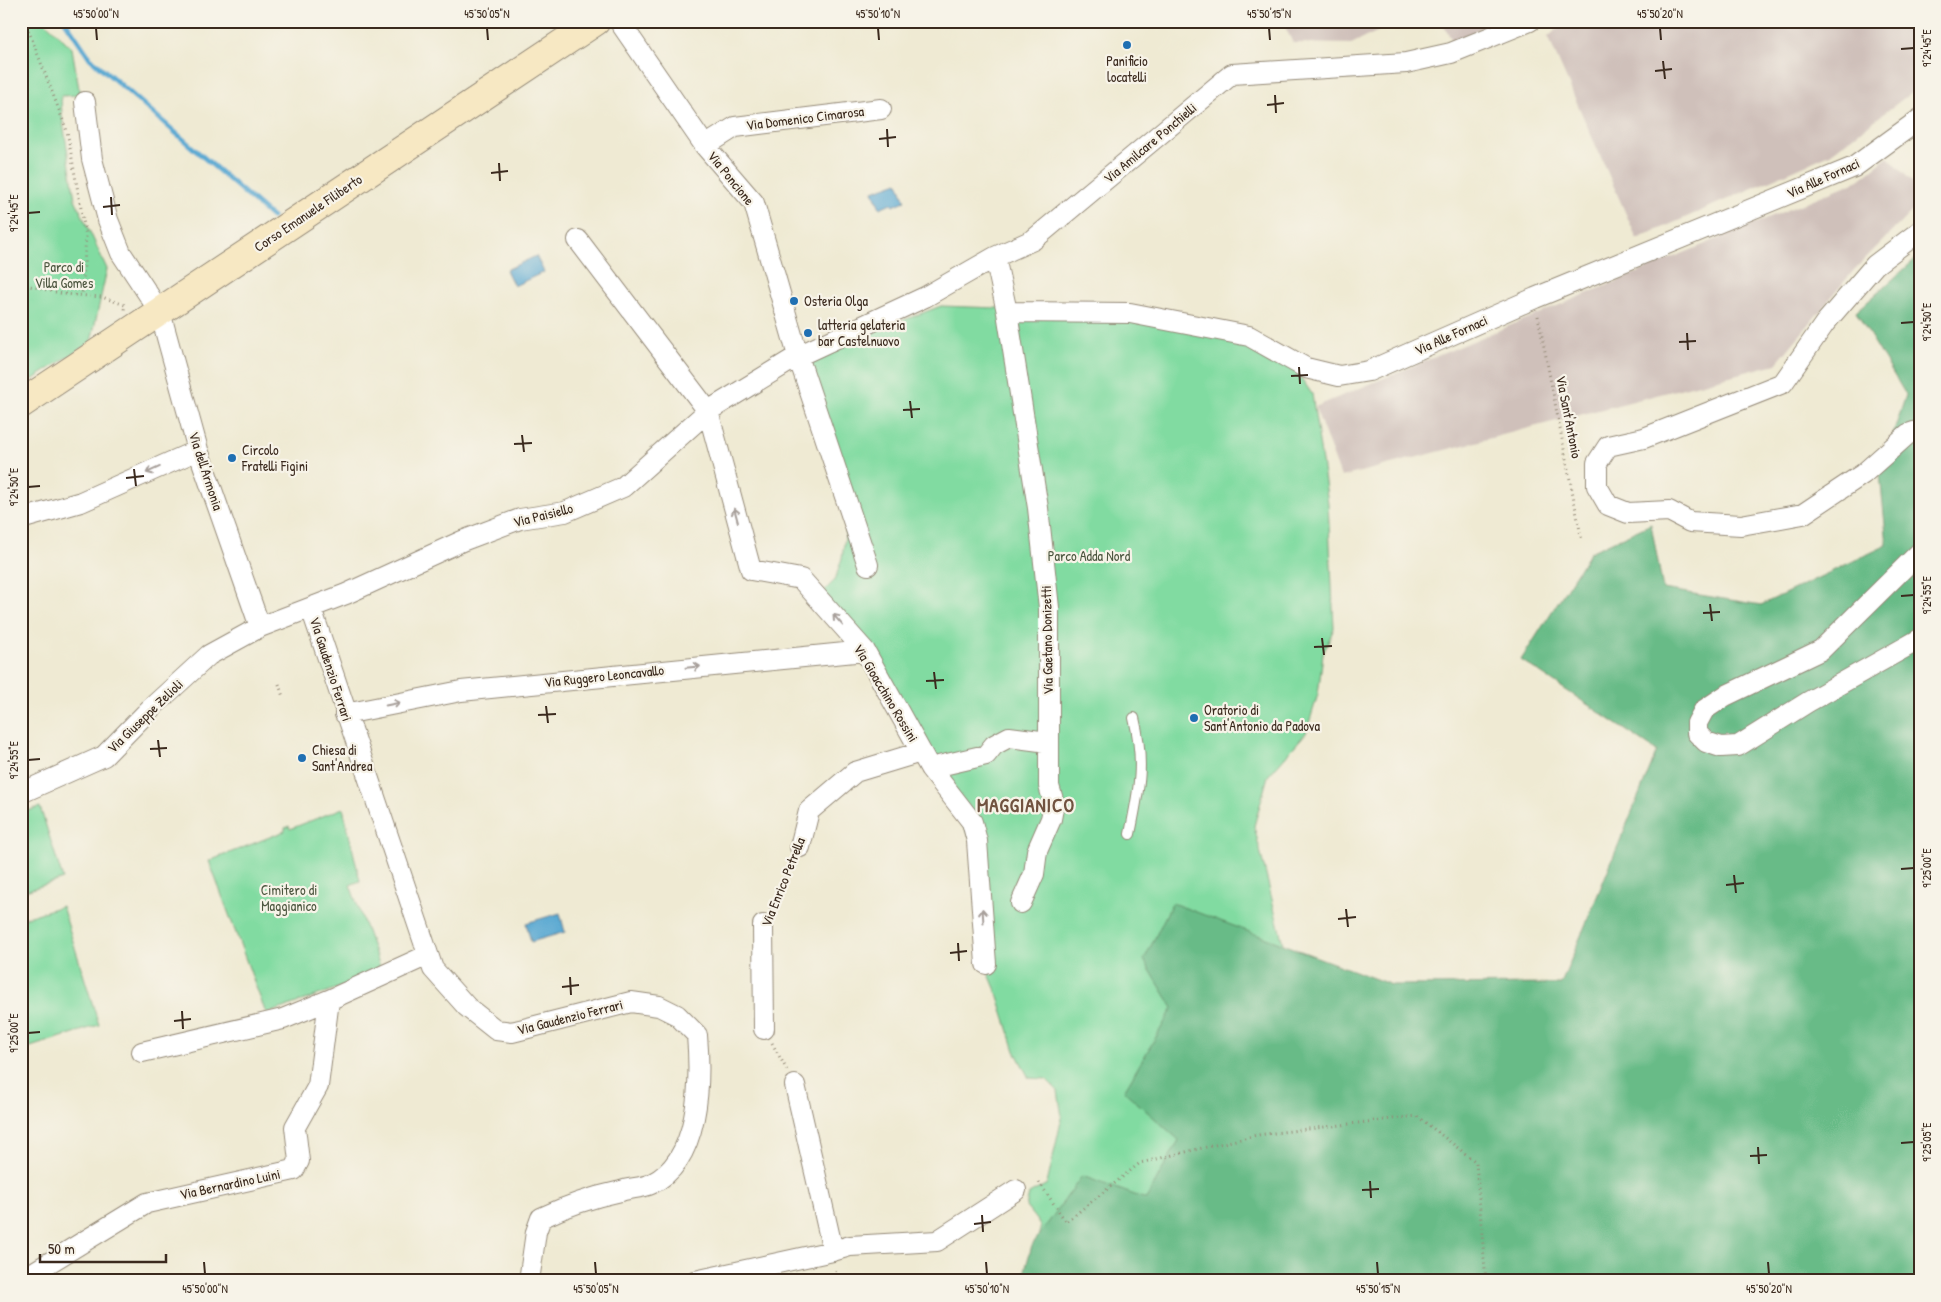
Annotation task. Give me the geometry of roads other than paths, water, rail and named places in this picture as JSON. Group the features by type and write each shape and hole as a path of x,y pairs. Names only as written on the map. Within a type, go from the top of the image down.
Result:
{"main road":[{"name":"Corso Emanuele Filiberto","path":"21,404 596,21"}],"street":[{"name":"Via Poncione","path":"619,21 705,146 754,204 798,356 868,565"},
{"name":"Via Amilcare Ponchielli","path":"798,356 925,297 995,257 1033,240 1232,74 1406,63 1451,53 1530,21"},
{"name":"Via dell'Armonia","path":"86,102 92,159 108,220 121,253 160,312 198,450 260,627"},
{"name":"Via Domenico Cimarosa","path":"705,146 735,127 881,109"},
{"name":"Via Alle Fornaci","path":"1008,312 1139,315 1249,336 1306,368 1339,376 1369,371 1535,298 1854,167 1920,119"},
{"path":"1920,231 1876,265 1825,323 1783,383 1644,438 1608,446 1597,463 1597,486 1608,505 1628,512 1669,511 1690,522 1740,525 1803,514 1863,474 1908,434 1920,430"},
{"path":"578,240 708,411"},
{"path":"995,257 1008,312"},
{"name":"Via Gaetano Donizetti","path":"1008,312 1038,508 1049,608 1049,786 1054,803 1051,819 1037,851 1034,874 1021,903"},
{"name":"Via Paisiello","path":"260,627 311,608 462,541 520,519 565,512 623,487 708,411 798,356"},
{"name":"Via Gioacchino Rossini","path":"708,411 751,570 801,579 865,651 926,760 972,822 977,841 986,964"},
{"path":"21,519 81,502 198,450"},
{"path":"1920,552 1821,650 1724,696 1704,710 1697,723 1697,733 1706,742 1721,748 1738,746 1808,702 1920,639"},
{"name":"Via Gaudenzio Ferrari","path":"311,608 328,654 345,714 433,970 467,1007 496,1030 512,1032 631,1002 659,1006 677,1015 697,1035 697,1100 688,1140 668,1174 649,1185 564,1207 541,1218 536,1232 530,1281"},
{"name":"Via Giuseppe Zelioli","path":"21,793 104,756 150,709 209,655 260,627"},
{"name":"Via Ruggero Leoncavallo","path":"345,714 461,691 865,651"},
{"name":"Via Enrico Petrella","path":"800,847 809,811 855,772 926,760 986,755 994,745 1010,737 1048,742"},
{"name":"Via Enrico Petrella","path":"763,925 764,1029"},
{"path":"142,1052 283,1019 428,955"},
{"name":"Via Bernardino Luini","path":"21,1280 147,1203 294,1170 300,1161 295,1127 318,1086 329,1000"},
{"path":"795,1085 833,1251"},
{"path":"695,1281 850,1246 937,1241 1016,1190"}],"lane":[{"path":"1130,834 1142,766 1140,742 1134,718"}],"water":[{"path":"898,182 905,201 893,206 891,203 880,208 873,191"},
{"path":"536,256 544,272 514,286 506,270"},
{"path":"560,913 565,932 531,942 526,923"}],"waterway":[{"path":"65,21 90,58 272,217"}],"place":[{"name":"Panificio locatelli","path":"1127,45"},
{"name":"Osteria Olga","path":"794,301"},
{"name":"latteria gelateria bar Castelnuovo","path":"808,333"},
{"name":"Circolo Fratelli Figini","path":"232,458"},
{"name":"Oratorio di Sant'Antonio da Padova","path":"1194,718"},
{"name":"Chiesa di Sant'Andrea","path":"302,758"}],"district":[{"name":"MAGGIANICO","path":"1026,805"}],"park label":[{"name":"Parco di Villa Gomes","path":"64,276"},
{"name":"Parco Adda Nord","path":"1089,556"},
{"name":"Cimitero di Maggianico","path":"289,898"}]}
